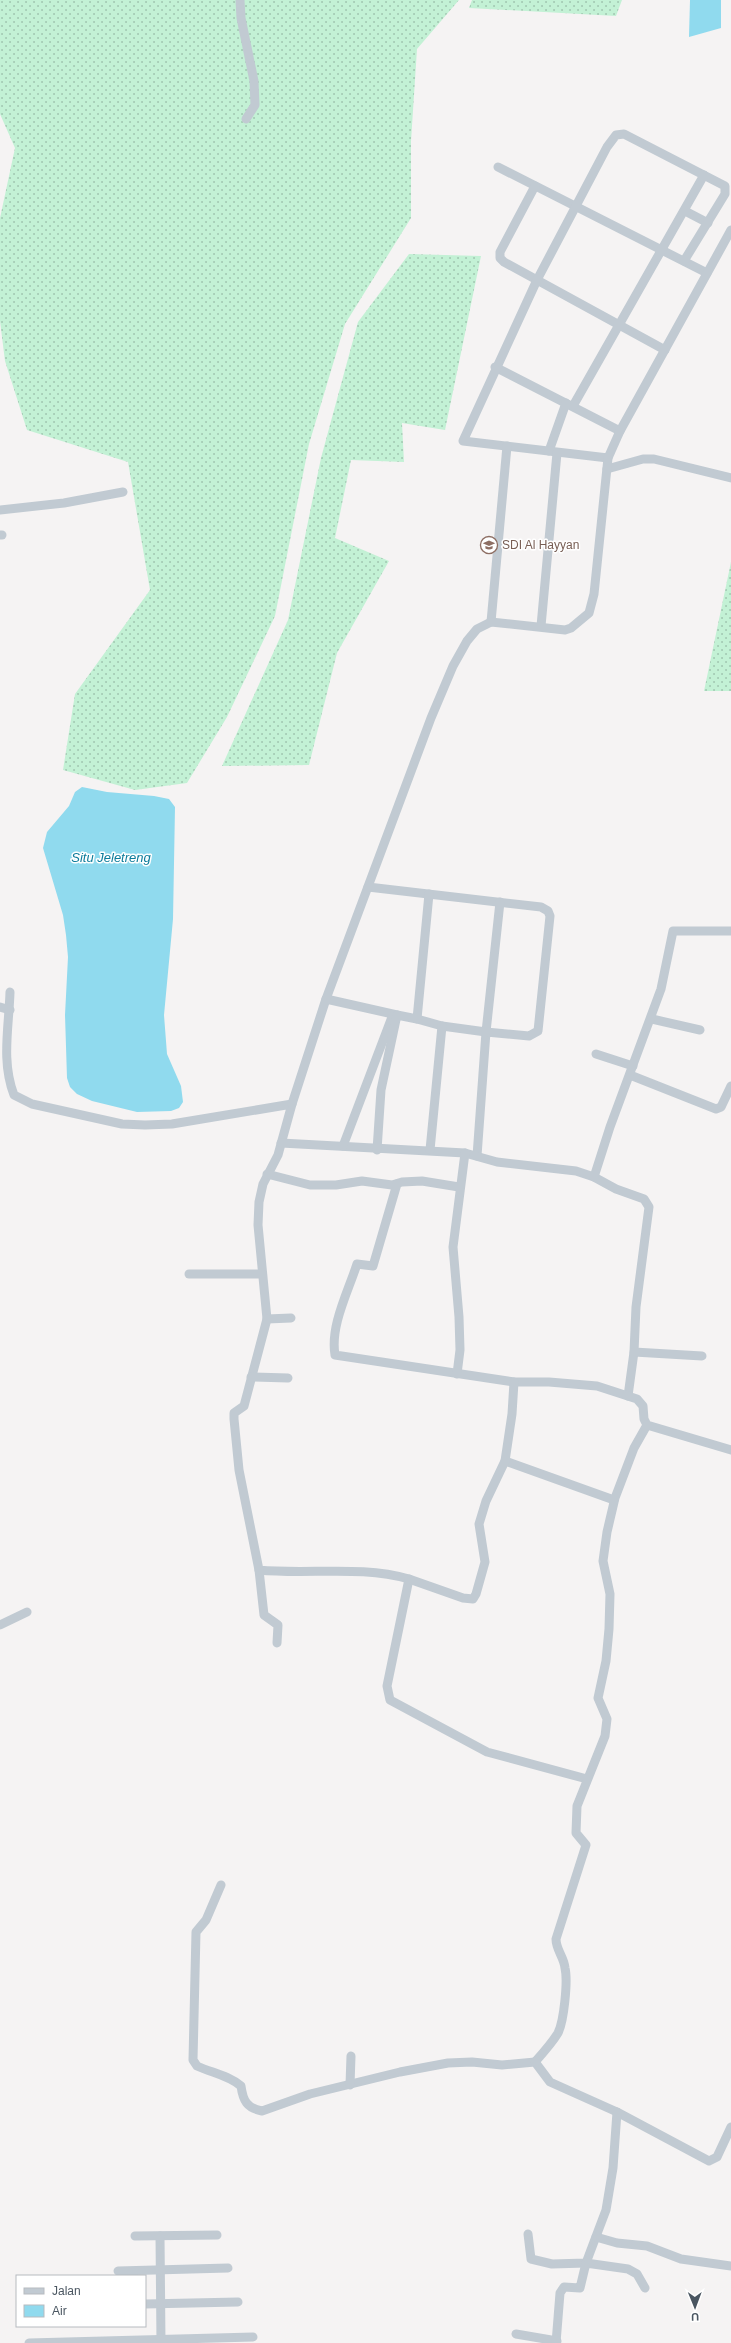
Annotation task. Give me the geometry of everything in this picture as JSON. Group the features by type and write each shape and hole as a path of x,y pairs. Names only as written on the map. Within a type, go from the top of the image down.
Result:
{"street":[{"path":"240,0 240,18 254,81 255,105 246,119"},
{"path":"608,458 463,441 495,367 537,280 610,141 619,134 624,134 704,175 721,182 726,190 708,223 684,261"},
{"path":"498,167 707,273"},
{"path":"541,626 553,452 569,404 619,325 685,211 704,175"},
{"path":"535,186 500,252 500,258 504,262 665,350"},
{"path":"685,211 708,223"},
{"path":"277,1643 278,1625 264,1615 259,1570 239,1470 234,1418 234,1412 244,1406 267,1319 262,1274 259,1202 267,1174 278,1155 292,1104 326,999 430,718 453,666 474,632 484,624 492,622 541,626 565,630 577,625 589,613 594,594 608,458 620,431 731,230"},
{"path":"495,367 620,431"},
{"path":"492,622 507,446"},
{"path":"607,469 644,459 654,459 731,478"},
{"path":"0,510 64,503 123,492"},
{"path":"326,999 442,1026 486,1032 529,1036 535,1034 540,1025 550,916 548,911 541,907 368,887"},
{"path":"417,1019 429,894"},
{"path":"476,1156 486,1032 500,902"},
{"path":"594,1177 631,1071 652,1019 661,988 673,931 731,931"},
{"path":"10,992 10,1010 3,1033 10,1084 14,1094 32,1104 122,1124 158,1126 292,1104"},
{"path":"0,1007 10,1010"},
{"path":"342,1146 395,1014"},
{"path":"377,1150 381,1090 395,1014"},
{"path":"652,1019 700,1030"},
{"path":"430,1150 442,1026"},
{"path":"596,1054 716,1109 721,1107 731,1086"},
{"path":"281,1143 342,1146 377,1150 430,1150 465,1153 497,1162 576,1171 594,1177 616,1189 642,1198 648,1207 636,1307 634,1352 628,1396"},
{"path":"457,1374 459,1330 453,1247 459,1187 465,1153"},
{"path":"267,1174 310,1185 336,1185 362,1181 392,1185 422,1181 459,1187"},
{"path":"397,1184 373,1266 357,1264 337,1324 334,1347 335,1355 514,1382 580,1384 628,1396 641,1402 644,1419 647,1425 731,1450"},
{"path":"189,1274 262,1274"},
{"path":"267,1319 291,1318"},
{"path":"634,1352 702,1356"},
{"path":"251,1377 288,1378"},
{"path":"259,1570 288,1573 338,1570 409,1579 463,1598 473,1599 476,1594 484,1562 479,1524 486,1501 505,1461 512,1414 514,1382"},
{"path":"221,1885 206,1920 196,1932 193,2060 197,2066 227,2076 236,2081 242,2086 242,2098 249,2106 262,2111 310,2094 400,2072 448,2063 472,2062 502,2065 535,2062 558,2032 561,2021 566,1973 564,1963 556,1947 556,1939 586,1845 576,1833 577,1806 605,1736 607,1719 598,1698 606,1661 610,1594 604,1573 604,1548 614,1500 634,1448 647,1425"},
{"path":"505,1461 614,1500"},
{"path":"409,1579 387,1686 390,1700 487,1752 587,1779"},
{"path":"0,1625 27,1612"},
{"path":"350,2085 351,2056"},
{"path":"535,2062 550,2082 617,2112 709,2161 717,2157 731,2127"},
{"path":"516,2334 557,2342 560,2293 564,2288 580,2288 586,2263 606,2210 612,2168 617,2112"},
{"path":"528,2234 532,2259 552,2264 586,2263 628,2269 637,2274 645,2288"},
{"path":"135,2236 217,2235"},
{"path":"160,2236 159,2270 161,2341"},
{"path":"596,2237 616,2243 647,2246 681,2259 731,2266"},
{"path":"118,2271 228,2268"},
{"path":"146,2304 238,2302"},
{"path":"29,2343 161,2341 253,2337"}],"green space":[{"path":"0,0 459,0 417,49 411,141 411,218 345,324 309,444 275,616 227,717 187,783 135,790 63,770 75,694 150,590 128,462 27,430 5,361 0,321 0,218 15,148 0,114"},
{"path":"472,0 622,0 616,16 469,8"},
{"path":"409,254 481,256 445,430 402,423 404,462 351,460 335,538 389,561 337,653 309,765 222,766 288,620 321,458 358,322"},
{"path":"731,562 731,691 704,691"}],"water":[{"path":"690,0 721,0 721,28 689,37"},
{"name":"Situ Jeletreng","path":"82,787 107,792 154,796 169,799 175,807 173,919 164,1015 167,1054 181,1086 183,1102 179,1108 171,1111 137,1112 92,1101 77,1094 70,1087 67,1078 65,1015 68,957 66,935 63,915 43,848 47,832 69,806 75,792"}],"place":[{"name":"SDI Al Hayyan","path":"489,545"}]}
